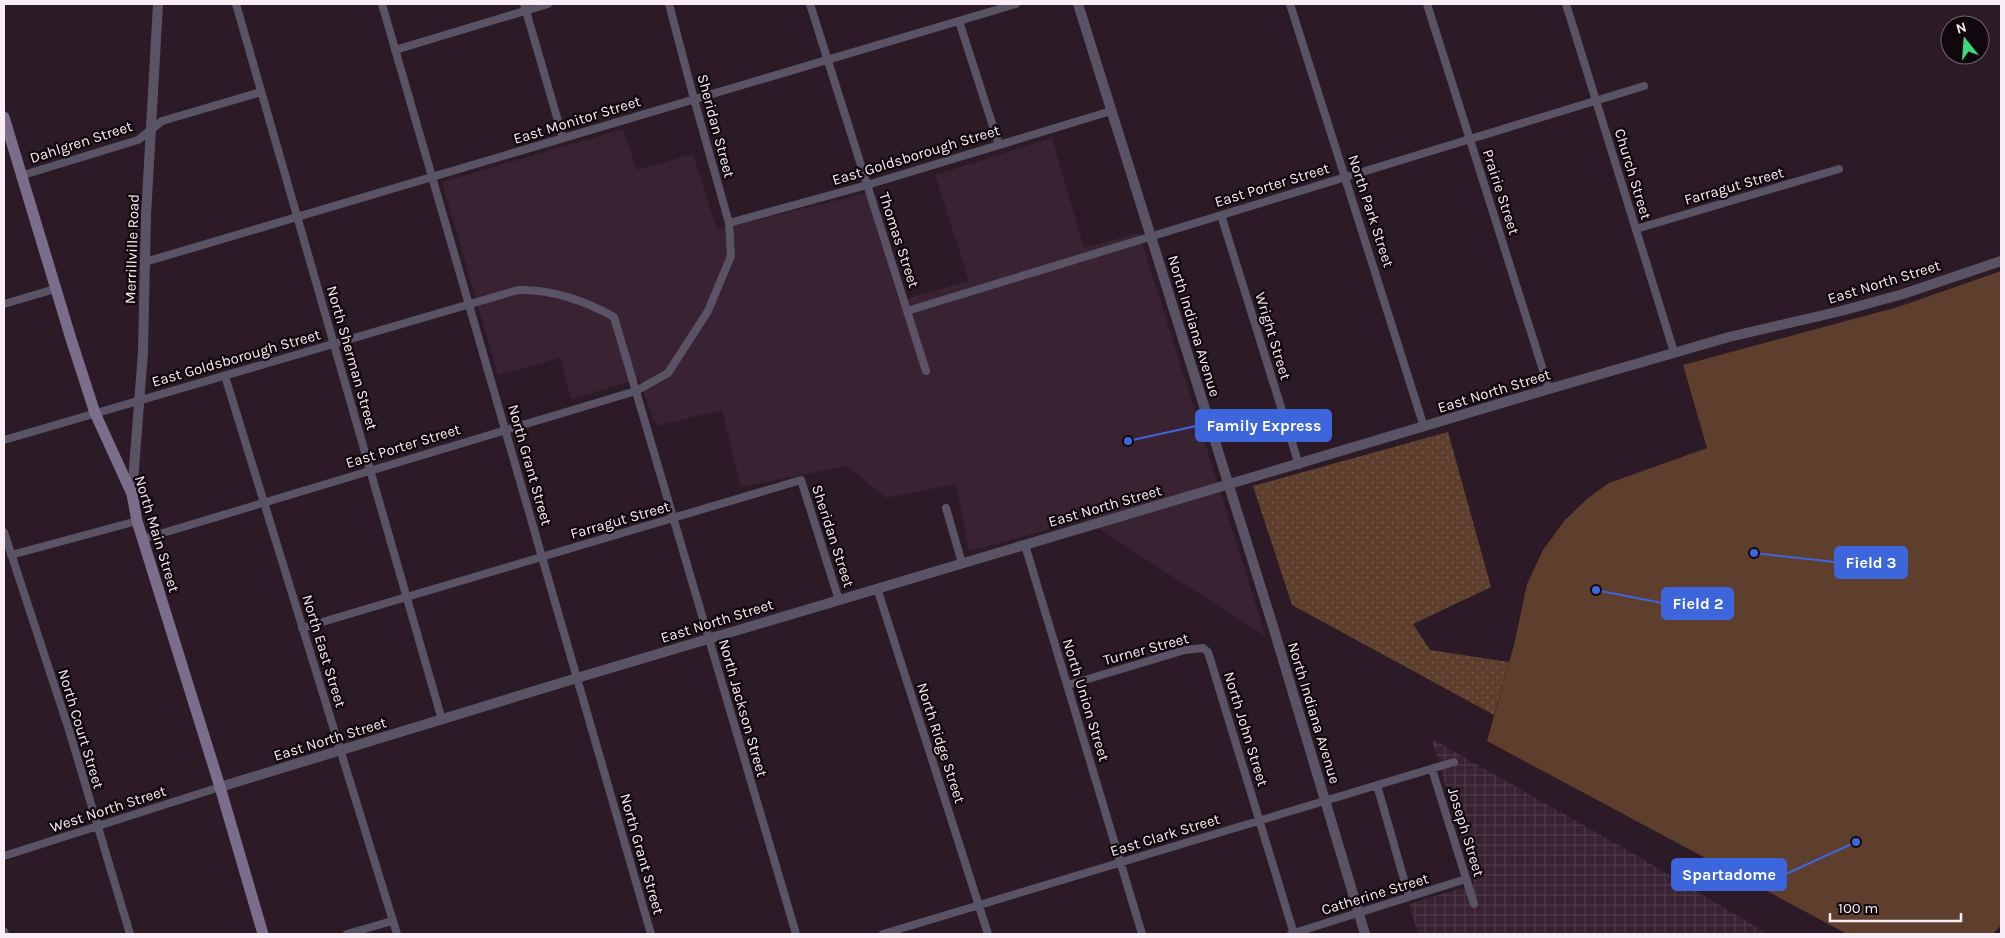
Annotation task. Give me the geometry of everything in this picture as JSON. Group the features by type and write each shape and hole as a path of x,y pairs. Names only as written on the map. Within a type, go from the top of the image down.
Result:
{"main road":[{"name":"North Main Street","path":"4,117 20,176 95,413 132,494 137,521 264,934"}],"street":[{"name":"Merrillville Road","path":"132,494 144,352 146,216 158,4"},
{"name":"North Sherman Street","path":"236,4 442,720"},
{"name":"North Grant Street","path":"382,4 651,934"},
{"path":"395,50 525,7 548,4"},
{"name":"Sheridan Street","path":"668,374 708,311 731,256 729,223 669,4"},
{"name":"Thomas Street","path":"810,4 926,371"},
{"name":"East Monitor Street","path":"145,262 1016,4"},
{"name":"North Indiana Avenue","path":"1078,4 1365,934"},
{"name":"North Park Street","path":"1290,4 1424,428"},
{"name":"Prairie Street","path":"1428,4 1548,389"},
{"name":"Church Street","path":"1566,4 1674,352"},
{"path":"525,7 563,138"},
{"path":"959,21 999,145"},
{"name":"East Porter Street","path":"907,311 1644,86"},
{"name":"Dahlgren Street","path":"20,176 138,140 152,131 162,121 261,92"},
{"name":"East Goldsborough Street","path":"729,223 867,185 1111,111"},
{"name":"Farragut Street","path":"1636,229 1839,169"},
{"name":"Wright Street","path":"1220,215 1299,465"},
{"name":"East North Street","path":"220,787 577,678 1424,428 1548,389 1729,337 1841,312 2001,261"},
{"path":"4,304 55,289"},
{"name":"East Goldsborough Street","path":"4,440 518,290 534,290 593,305 614,317"},
{"name":"North Jackson Street","path":"614,317 796,934"},
{"name":"East Porter Street","path":"143,539 636,391 668,374"},
{"name":"North East Street","path":"225,376 397,934"},
{"name":"Sheridan Street","path":"801,480 839,600"},
{"name":"Farragut Street","path":"302,628 801,480"},
{"path":"946,508 962,563"},
{"path":"11,555 137,521"},
{"name":"North Court Street","path":"4,532 68,730 130,934"},
{"name":"North Union Street","path":"1025,545 1142,934"},
{"name":"North Ridge Street","path":"878,588 988,934"},
{"name":"Turner Street","path":"1068,685 1185,650 1203,648"},
{"name":"North John Street","path":"1203,648 1208,652 1212,661 1293,934"},
{"name":"East Clark Street","path":"883,934 1454,762"},
{"name":"Joseph Street","path":"1432,769 1474,904"},
{"path":"1377,786 1409,898"},
{"name":"West North Street","path":"4,856 97,828 220,787"},
{"name":"Catherine Street","path":"1293,934 1466,879"},
{"path":"347,934 392,921"}],"shaded area":[{"path":"623,129 637,170 693,154 717,230 866,193 899,301 969,281 935,175 1052,138 1084,248 1139,233 1266,637 1085,520 969,551 956,484 886,498 847,466 741,487 722,410 656,426 639,379 571,399 560,358 498,375 442,182"},
{"path":"2001,271 2001,925 1993,934 1847,934 1487,741 1514,645 1527,584 1543,550 1565,520 1588,498 1609,483 1707,448 1683,365 1898,307"},
{"path":"1448,432 1491,587 1413,624 1430,650 1509,662 1494,715 1292,605 1253,486"},
{"path":"1432,739 1629,851 1768,934 1418,934 1409,904 1474,884"}],"place":[{"name":"Family Express","path":"1128,441"},
{"name":"Field 3","path":"1754,553"},
{"name":"Field 2","path":"1596,590"},
{"name":"Spartadome","path":"1856,842"}]}
